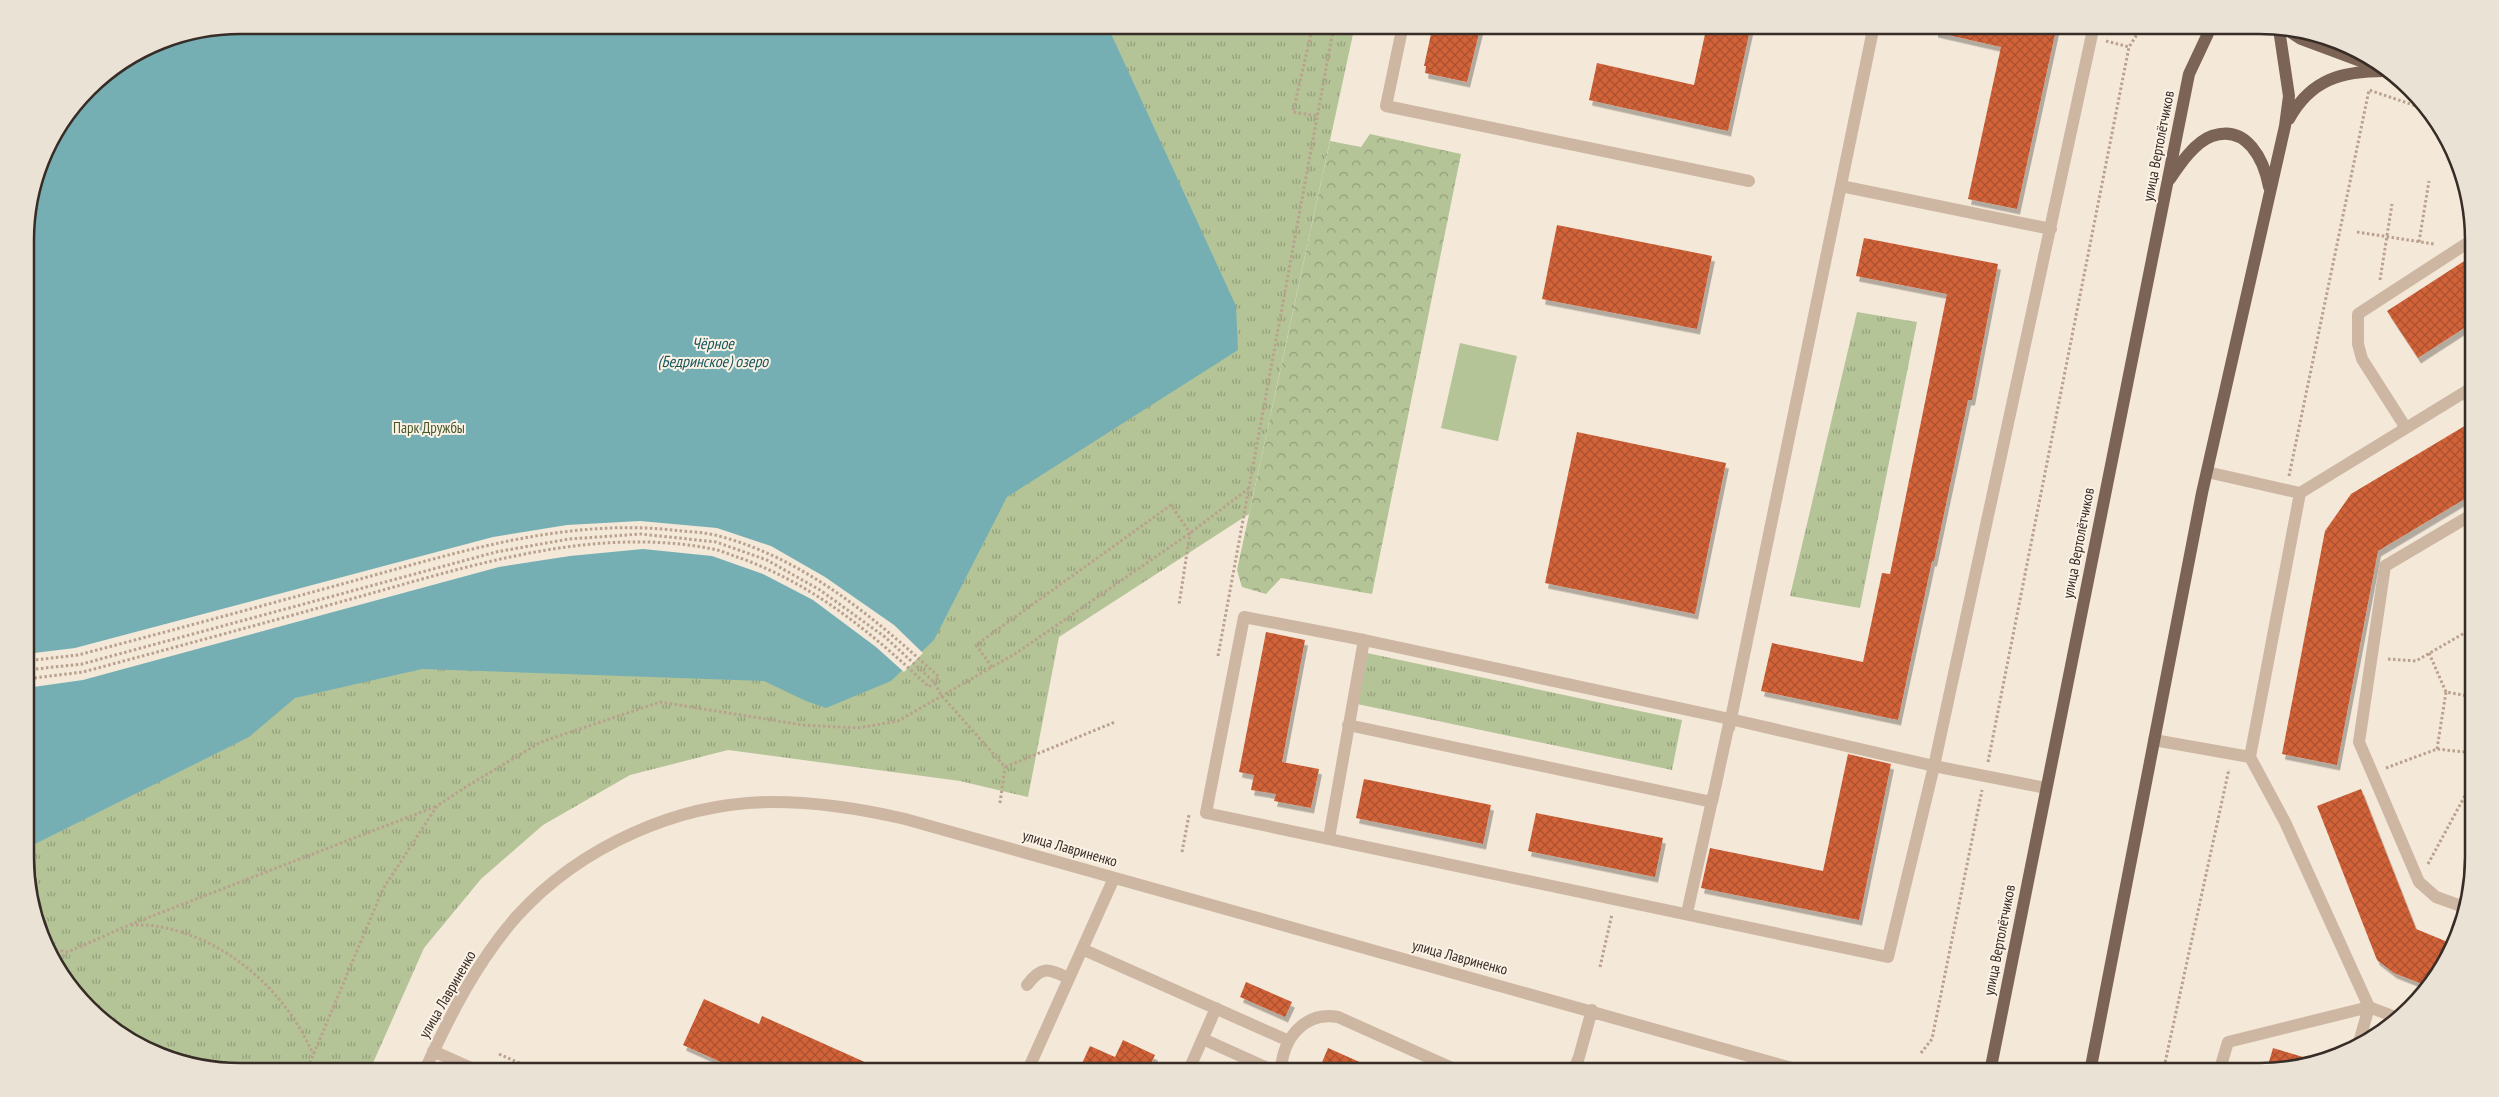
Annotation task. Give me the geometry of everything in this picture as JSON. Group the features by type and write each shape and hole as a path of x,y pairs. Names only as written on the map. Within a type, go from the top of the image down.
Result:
{"main road":[{"name":"улица Вертолётчиков","path":"1992,1063 2191,65 2207,34"},
{"path":"2092,1063 2206,472 2284,126 2289,96 2280,35"},
{"path":"2299,38 2365,63"},
{"path":"2284,126 2299,100 2315,87 2331,79 2352,73 2380,72"},
{"path":"2167,184 2200,143 2213,136 2226,134 2240,136 2252,145 2263,166 2270,191"}],"street":[{"path":"1401,34 1386,106 1749,181"},
{"path":"1687,913 1730,719 1872,34"},
{"path":"2046,788 1934,766 1730,719 1364,640 1244,617 1206,813 1616,898 1888,957 1934,766 2092,34"},
{"path":"1841,186 2051,229"},
{"path":"2406,428 2362,359 2358,344 2358,314 2465,245"},
{"path":"2206,472 2300,493 2465,391"},
{"path":"2300,493 2250,756 2285,822 2369,1007 2361,1037"},
{"path":"2459,905 2436,896 2419,882 2359,742 2385,566 2465,519"},
{"path":"1329,838 1364,640"},
{"path":"1348,725 1712,802"},
{"path":"2154,740 2250,756"},
{"name":"улица Лавриненко","path":"428,1063 477,969 518,916 559,878 597,852 646,828 685,815 718,807 773,802 849,808 905,819 1592,1010 1775,1063"},
{"path":"1031,1063 1114,878"},
{"path":"1082,949 1289,1041"},
{"path":"1027,985 1036,974 1048,969 1069,978"},
{"path":"2222,1063 2228,1042 2369,1007 2391,1015"},
{"path":"1192,1063 1216,1008"},
{"path":"1577,1063 1592,1010"},
{"path":"1281,1063 1295,1030 1311,1019 1322,1016 1338,1017 1441,1063"},
{"path":"1203,1039 1256,1063"},
{"path":"434,1051 460,1063"}],"path":[{"path":"1311,34 1292,112 1318,116"},
{"path":"1216,662 1332,34"},
{"path":"2100,34 2129,47"},
{"path":"1922,1053 1932,1039 2129,47 2137,34"},
{"path":"2361,123 2369,90 2416,106"},
{"path":"2419,242 2429,181"},
{"path":"2376,303 2392,204"},
{"path":"2357,232 2460,248"},
{"path":"60,959 68,952 129,924 437,806 541,742 660,702 803,725 858,728 898,721 1018,652 1190,533 1248,489"},
{"path":"992,667 976,645 1171,505 1190,533 1178,605"},
{"path":"34,660 78,655 494,543 568,531 640,527 717,535 769,552 823,584 890,632 939,678 929,687 881,641 818,596 766,568 714,549 642,542 570,548 497,559 82,672 34,678"},
{"path":"34,669 82,664 496,552 570,539 641,534 716,542 767,560 820,590 885,636 934,682 941,695 1005,767 1000,803"},
{"path":"2372,658 2416,661 2465,633"},
{"path":"2429,653 2446,692 2438,749"},
{"path":"2446,692 2465,695"},
{"path":"1005,767 1115,722"},
{"path":"2372,773 2438,749 2465,751"},
{"path":"2419,882 2465,796"},
{"path":"310,1063 383,889 437,806"},
{"path":"1182,852 1190,809"},
{"path":"1600,967 1616,898"},
{"path":"129,924 167,929 226,952 252,971 292,1016 314,1055"},
{"path":"56,950 68,952"},
{"path":"499,1054 520,1063"}],"green space":[{"name":"Чёрное (Бедринское) озеро","path":"226,34 1353,34 1249,514 1059,637 1028,797 960,781 728,750 630,775 543,825 481,879 424,948 373,1063 226,1063 186,1056 161,1048 125,1029 94,1003 76,983 61,960 49,936 38,898 34,871 34,226 41,186 49,161 68,125 94,94 125,68 161,49 199,38"},
{"path":"1370,134 1461,154 1372,594 1281,578 1266,594 1242,587 1237,570 1330,141 1361,147"},
{"path":"1857,312 1917,322 1860,608 1790,596"},
{"path":"1460,343 1517,356 1498,441 1441,428"},
{"path":"1367,653 1682,720 1672,770 1357,704"}],"water":[{"name":"Чёрное (Бедринское) озеро","path":"226,34 1111,34 1236,306 1238,350 1007,497 934,640 891,681 826,708 806,701 764,681 422,669 295,698 249,737 34,844 34,226 41,186 49,161 61,137 76,114 114,76 137,61 161,49 199,38"}],"pier":[{"path":"640,521 717,528 771,546 825,577 894,625 923,653 904,672 876,647 813,600 763,574 712,556 643,549 570,556 499,567 83,680 34,687 34,653 75,648 493,537 567,525"}],"building":[{"path":"1431,34 1479,34 1467,82 1425,73 1426,66 1424,66"},
{"path":"1705,34 1749,34 1728,131 1589,100 1597,63 1694,85"},
{"path":"1944,34 2055,34 2017,209 1968,199 2001,47"},
{"path":"1557,225 1712,256 1697,329 1542,299"},
{"path":"1864,238 1998,264 1972,400 1968,400 1898,720 1761,691 1772,643 1863,662 1882,573 1890,574 1947,294 1856,276"},
{"path":"2465,261 2465,328 2418,358 2387,311"},
{"path":"2465,426 2465,499 2378,551 2337,765 2282,754 2325,531 2351,494"},
{"path":"1577,432 1726,463 1695,614 1545,583"},
{"path":"1266,632 1305,640 1282,762 1319,769 1311,808 1274,801 1276,794 1251,790 1254,775 1239,772"},
{"path":"1848,754 1891,764 1859,920 1701,888 1710,848 1823,871"},
{"path":"1364,779 1491,805 1483,844 1356,818"},
{"path":"2361,789 2416,929 2447,942 2431,972 2422,984 2394,973 2377,960 2317,806"},
{"path":"1536,813 1663,838 1655,877 1528,851"},
{"path":"1246,982 1292,1002 1285,1017 1240,997"},
{"path":"704,999 759,1024 762,1016 867,1063 723,1063 683,1045"},
{"path":"1123,1040 1155,1055 1151,1063 1082,1063 1090,1046 1115,1057"},
{"path":"1328,1048 1362,1063 1322,1063"},
{"path":"2273,1048 2306,1058 2273,1063 2269,1063"}],"park label":[{"name":"Парк Дружбы","path":"429,427"}]}
